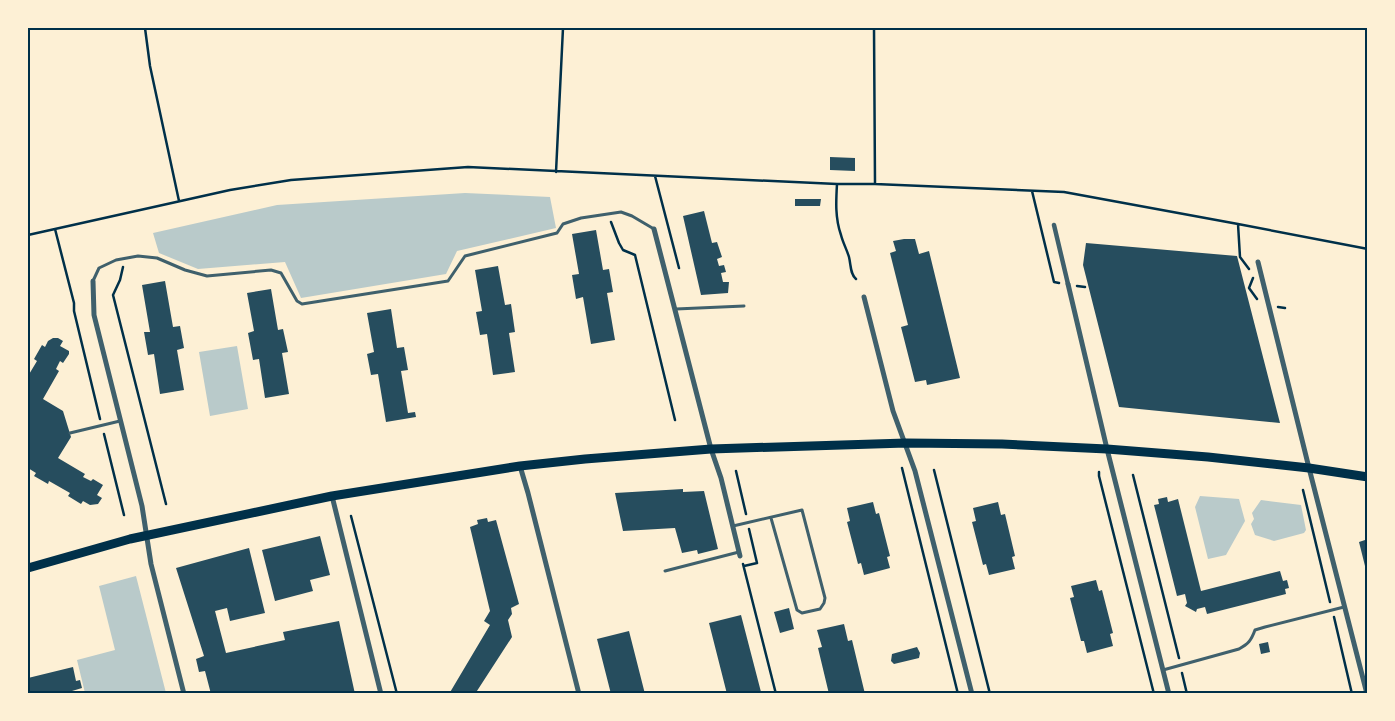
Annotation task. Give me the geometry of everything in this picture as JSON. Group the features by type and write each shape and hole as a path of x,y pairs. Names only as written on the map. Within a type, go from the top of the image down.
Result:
{"main road":[{"path":"28,568 146,536 332,496 520,466 711,449 906,443 1002,444 1208,456 1368,477"}],"street":[{"path":"1054,225 1107,449 1169,694"},
{"path":"654,229 740,554"},
{"path":"1258,262 1367,694"},
{"path":"94,280 94,315 142,506 151,564 184,694"},
{"path":"864,296 893,411 915,471 972,694"},
{"path":"520,466 579,694"},
{"path":"332,496 382,694"}],"lane":[{"path":"94,280 99,268 116,260 138,256 157,258 185,270 207,276 271,270 281,273 297,301 302,304 448,281 465,256 557,234 563,224 581,218 622,212 654,229"},
{"path":"676,309 744,306"},
{"path":"70,434 121,421"},
{"path":"733,526 802,510 825,598 820,608 802,613 797,610 771,518"},
{"path":"665,571 740,554"},
{"path":"1163,670 1239,649 1252,640 1255,630 1265,626 1345,607"}],"path":[{"path":"145,28 150,66 179,201"},
{"path":"556,172 562,28"},
{"path":"874,28 875,184"},
{"path":"28,235 230,190 291,180 468,167 837,184 1064,192 1368,249"},
{"path":"655,176 679,268"},
{"path":"837,184 836,209 840,235 856,280"},
{"path":"1032,191 1054,282"},
{"path":"603,220 611,222 623,250 635,255 675,420"},
{"path":"1238,224 1240,257 1254,274 1249,288 1260,303"},
{"path":"55,229 124,515"},
{"path":"129,264 123,266 120,280 113,295 166,504"},
{"path":"902,468 958,694"},
{"path":"934,470 990,694"},
{"path":"1099,472 1154,694"},
{"path":"1133,475 1187,694"},
{"path":"1303,490 1352,694"},
{"path":"351,516 396,694"},
{"path":"740,554 776,694"}],"shaded area":[{"path":"465,193 550,197 556,228 457,251 446,274 301,298 285,262 198,269 159,253 153,233 277,205"},
{"path":"237,346 248,409 210,416 199,352"},
{"path":"1200,496 1239,499 1245,521 1226,555 1208,559 1195,507"},
{"path":"1261,500 1301,505 1306,530 1304,533 1274,541 1255,535 1251,524 1254,519 1252,513"},
{"path":"136,576 166,693 85,693 77,660 115,650 99,586"}],"building":[{"path":"830,157 855,158 855,171 830,170"},
{"path":"795,199 821,199 820,206 795,206"},
{"path":"704,211 712,243 717,242 722,257 717,259 719,266 724,265 726,272 721,273 723,282 729,282 728,293 701,295 683,216"},
{"path":"596,230 603,270 609,269 613,292 607,293 615,340 591,344 583,297 576,299 572,275 579,274 572,234"},
{"path":"915,239 919,254 929,251 960,378 927,385 926,380 915,382 901,327 908,325 890,253 896,251 893,241"},
{"path":"1086,243 1237,256 1280,423 1119,407 1083,265"},
{"path":"498,266 505,305 511,304 515,332 509,333 515,372 493,375 487,334 480,335 476,312 482,311 475,270"},
{"path":"165,281 173,327 180,326 184,348 177,350 184,390 160,394 154,354 148,355 144,332 150,332 142,285"},
{"path":"271,289 278,330 283,329 288,352 282,353 289,394 265,398 259,359 253,360 248,333 254,331 247,293"},
{"path":"391,309 397,348 404,347 408,370 401,371 408,413 415,412 416,417 386,422 378,374 371,375 367,354 374,352 367,313"},
{"path":"53,338 63,341 60,346 69,351 63,363 60,361 56,369 59,371 43,399 63,411 71,437 58,458 85,474 83,477 91,481 93,479 103,485 97,495 102,498 98,504 90,505 83,501 81,504 68,496 70,493 49,481 48,484 34,476 36,473 28,468 28,376 37,361 34,359 42,345 45,347 48,341"},
{"path":"683,489 683,492 704,491 718,549 698,554 697,550 682,553 675,528 623,531 615,493"},
{"path":"1167,497 1168,502 1178,499 1201,591 1280,571 1283,581 1287,580 1289,588 1285,589 1286,594 1207,614 1205,607 1197,609 1196,612 1185,606 1187,603 1185,594 1177,596 1154,505 1159,504 1158,499"},
{"path":"873,502 876,514 879,513 890,556 887,557 890,568 864,575 861,563 858,564 847,522 850,521 847,508"},
{"path":"998,502 1001,515 1005,514 1015,556 1012,557 1015,569 989,575 986,564 983,565 972,522 976,521 973,508"},
{"path":"487,518 488,522 496,520 519,604 511,608 512,614 508,620 512,637 475,694 449,694 490,625 484,621 490,611 470,527 478,524 477,520"},
{"path":"320,536 330,575 310,580 313,591 275,601 262,550"},
{"path":"1368,539 1368,574 1367,574 1359,542"},
{"path":"249,548 265,613 230,621 227,608 215,611 226,653 285,640 283,632 339,621 355,694 211,694 205,671 199,672 196,659 204,656 176,568"},
{"path":"1096,580 1099,591 1102,590 1113,633 1110,634 1113,646 1087,653 1084,641 1081,641 1070,598 1074,597 1071,586"},
{"path":"789,608 794,629 780,633 774,612"},
{"path":"741,615 761,692 755,694 727,694 709,623"},
{"path":"844,624 848,641 852,640 865,694 829,694 818,648 822,647 817,630"},
{"path":"629,631 645,694 611,694 597,639"},
{"path":"1268,642 1270,652 1261,654 1259,644"},
{"path":"917,647 920,653 919,658 894,664 891,661 892,654"},
{"path":"73,667 76,681 80,680 82,688 62,694 28,694 28,678"}]}
